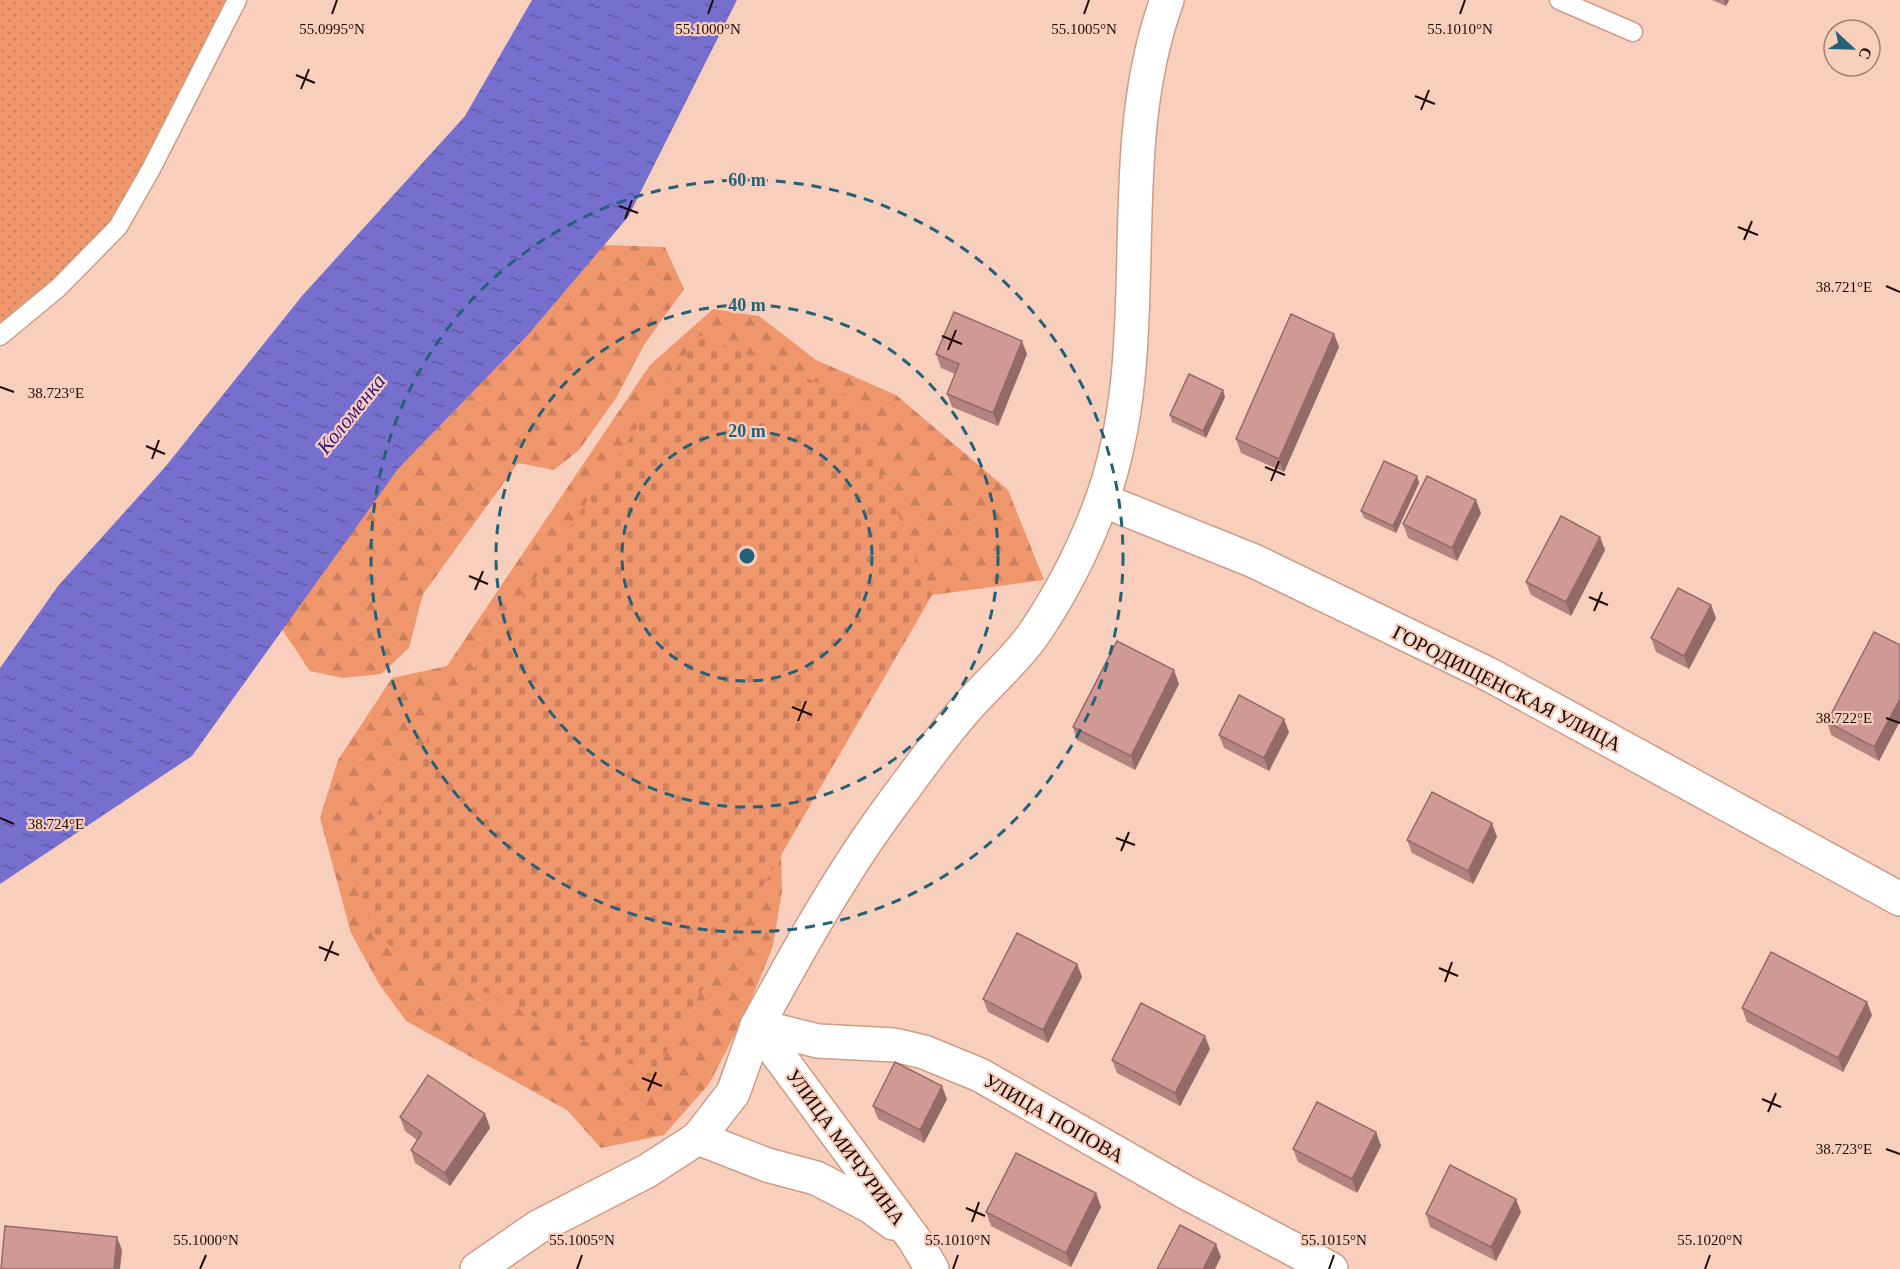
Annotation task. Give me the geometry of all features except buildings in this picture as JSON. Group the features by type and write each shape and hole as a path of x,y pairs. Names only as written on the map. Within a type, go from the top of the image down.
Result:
{"street":[{"path":"477,1269 538,1227 647,1171 698,1138 733,1093 757,1026 804,941 889,809 964,711 1032,636 1077,562 1102,500 1122,419 1133,326 1133,208 1144,89 1167,0"},
{"name":"ГОРОДИЩЕНСКАЯ УЛИЦА","path":"1102,500 1254,561 1490,675 1900,899"},
{"name":"УЛИЦА МИЧУРИНА","path":"757,1026 914,1239 932,1269"},
{"name":"УЛИЦА ПОПОВА","path":"757,1026 818,1041 894,1045 924,1052 980,1075 1185,1192 1331,1269"},
{"path":"698,1138 767,1165 816,1178 870,1206 914,1239"}],"lane":[{"path":"0,336 58,288 118,227 151,169 237,0"},
{"path":"1559,0 1633,32"}],"green space":[{"path":"0,0 237,0 118,227 0,336"},
{"path":"604,245 665,247 684,289 644,345 616,398 579,450 554,470 518,463 423,594 409,648 381,674 343,678 310,671 281,628 398,469 527,336"},
{"path":"713,309 759,316 816,360 896,395 1008,490 1044,580 932,595 781,855 782,891 773,946 745,1015 709,1084 664,1135 601,1148 567,1110 406,1021 379,984 351,933 320,818 338,760 392,678 447,666 650,365"},
{"path":"699,335 848,395 932,595 653,1075 375,938 348,857"}],"water":[{"name":"Коломенка","path":"532,0 737,0 628,217 527,336 398,469 192,756 0,884 0,668 58,586 166,466 302,296 465,116"}]}
